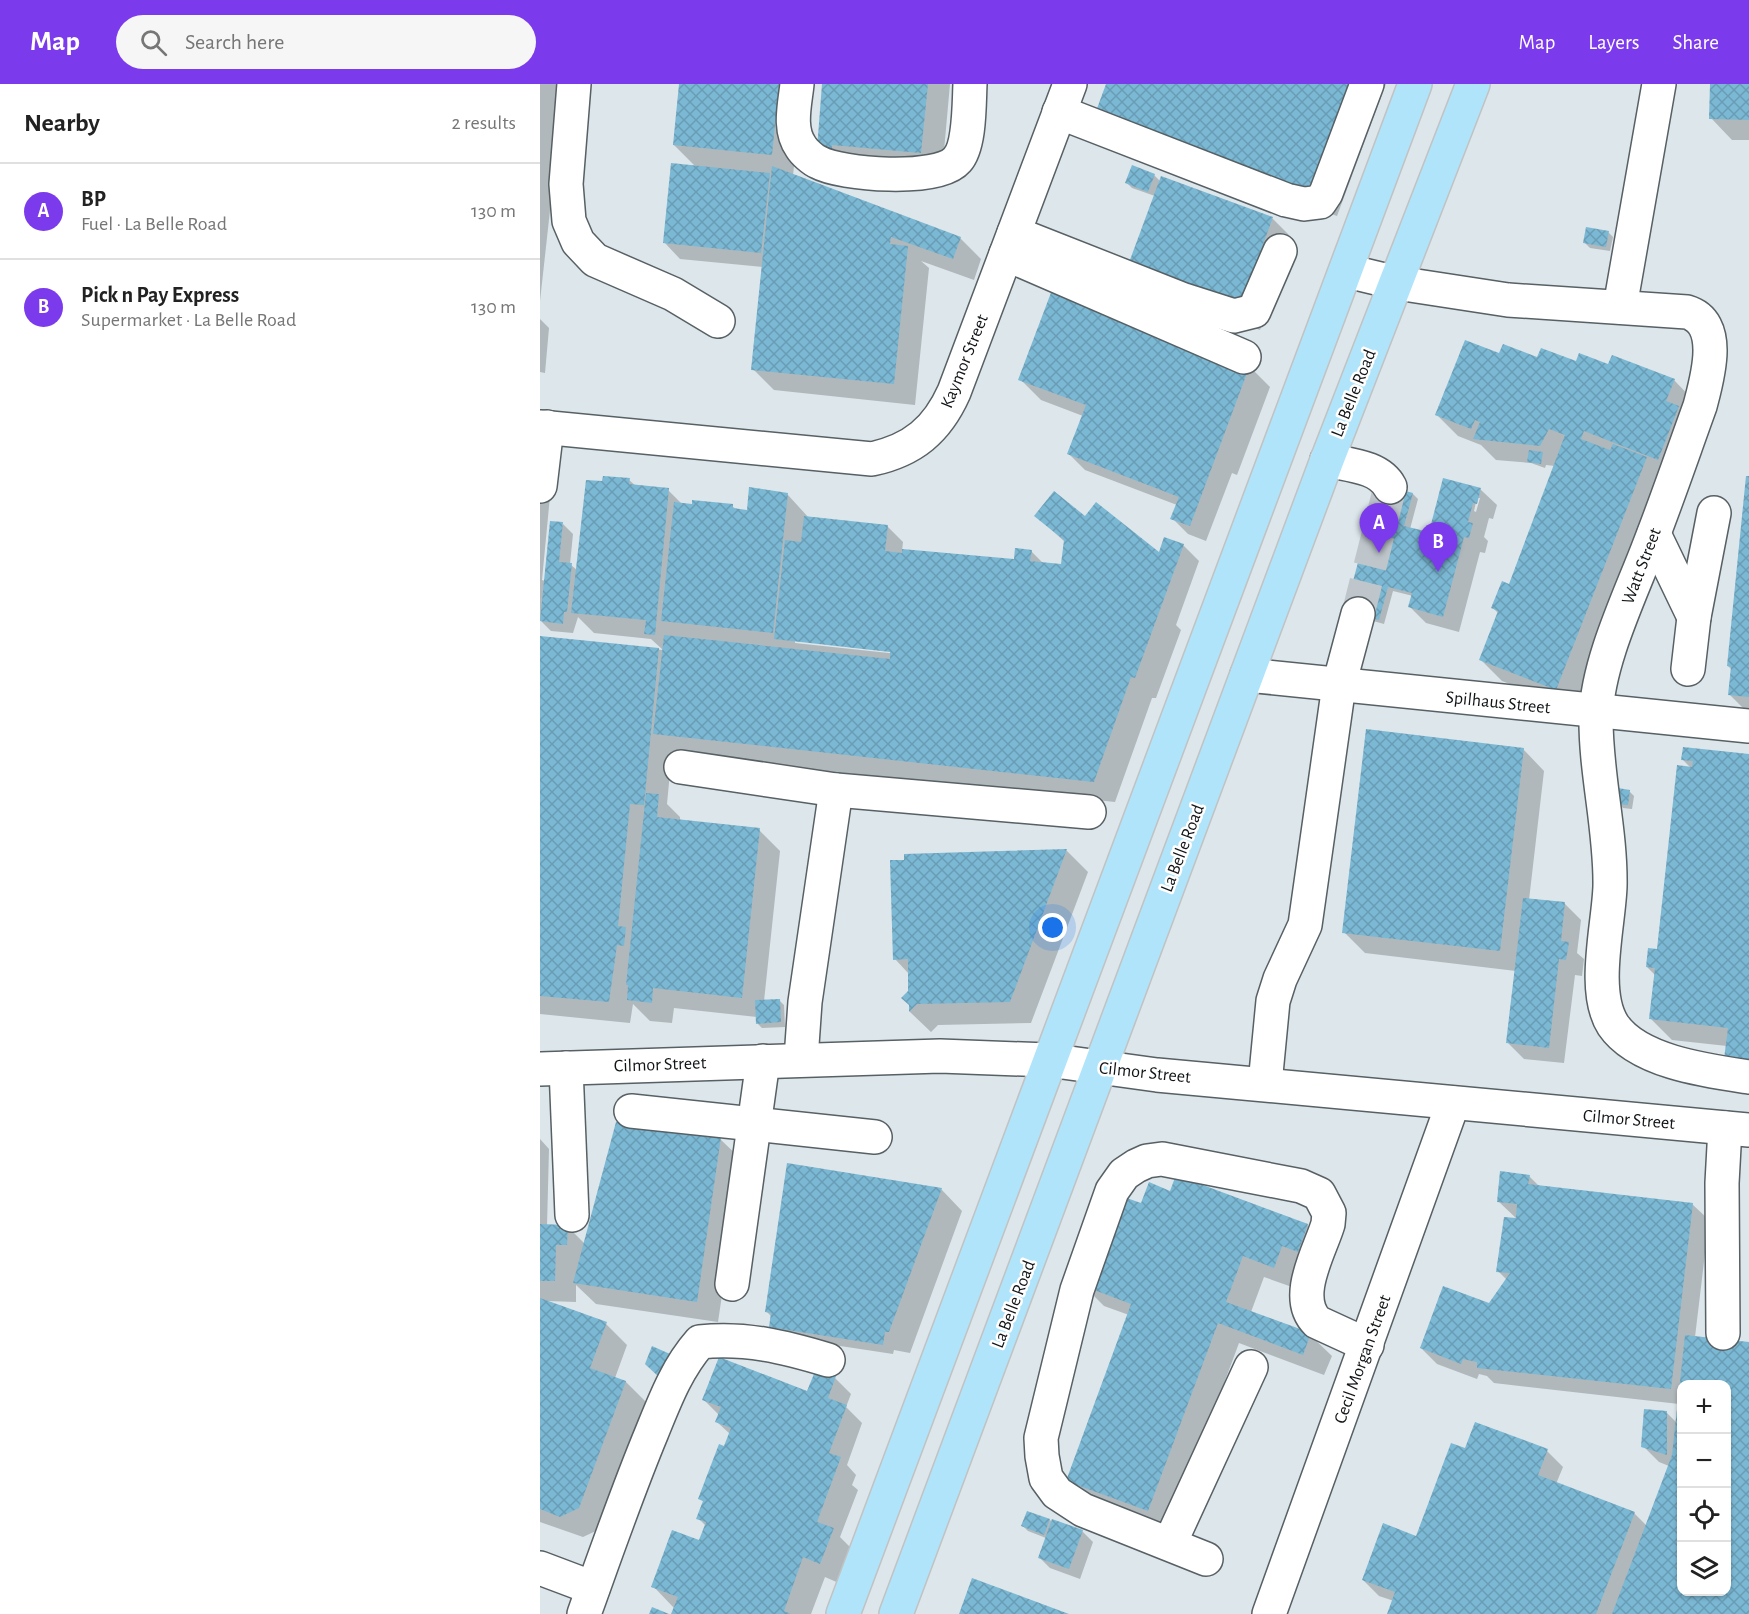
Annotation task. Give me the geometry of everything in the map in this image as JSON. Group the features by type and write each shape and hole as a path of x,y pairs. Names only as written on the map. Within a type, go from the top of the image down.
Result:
{"main road":[{"path":"843,1614 1048,1060 1347,271 1415,84"},
{"name":"La Belle Road","path":"897,1614 1327,460 1473,84"}],"street":[{"path":"574,84 566,184 569,221 578,242 595,260 673,294 718,321"},
{"path":"797,84 793,125 802,149 819,163 880,174 924,174 942,170 956,162 963,152 970,84"},
{"path":"1061,93 1286,200 1312,204 1320,202 1326,192 1367,84"},
{"path":"1620,307 1659,84"},
{"name":"Kaymor Street","path":"543,427 872,459 895,454 912,445 946,412 1010,244 1061,93"},
{"path":"1010,244 1234,316 1254,311 1280,251"},
{"path":"1010,244 1244,357"},
{"name":"Watt Street","path":"1347,271 1397,283 1508,300 1620,307 1696,315 1706,331 1710,348 1708,376 1700,406 1619,623 1604,671 1596,713 1599,780 1609,867 1602,978 1605,1004 1612,1024 1630,1043 1677,1063 1749,1077"},
{"path":"540,486 543,427"},
{"path":"1327,460 1375,472 1386,480 1390,487"},
{"path":"1688,669 1694,617 1714,513"},
{"path":"1654,534 1694,617"},
{"path":"1266,1084 1273,1001 1280,979 1305,925 1339,685 1358,614"},
{"name":"Spilhaus Street","path":"1247,675 1596,713 1749,726"},
{"path":"681,767 836,790 1089,812"},
{"path":"801,1059 805,1002 836,790"},
{"name":"Cilmor Street","path":"553,1068 940,1056 1048,1060 1101,1068 1737,1129"},
{"path":"732,1284 763,1061"},
{"path":"553,1068 572,1215"},
{"name":"Cecil Morgan Street","path":"1269,1614 1453,1103"},
{"path":"631,1111 874,1137"},
{"path":"1723,1333 1722,1183 1737,1129"},
{"path":"1206,1558 1083,1510 1057,1493 1046,1478 1041,1438 1077,1290 1112,1191 1124,1174 1147,1161 1162,1159 1301,1186 1319,1194 1329,1213 1328,1224 1307,1284 1306,1299 1312,1316 1317,1322 1367,1345"},
{"path":"540,1568 589,1601 641,1459 671,1387 688,1355 700,1342 741,1341 772,1344 828,1360"},
{"path":"1170,1543 1251,1367"}],"building":[{"path":"679,84 779,84 772,155 673,145"},
{"path":"822,84 928,84 921,153 832,145 832,150 817,149"},
{"path":"1106,84 1357,84 1316,196 1095,114"},
{"path":"1710,84 1749,84 1749,120 1709,119"},
{"path":"671,163 770,173 761,253 663,243"},
{"path":"1132,165 1155,174 1148,192 1125,183"},
{"path":"772,166 961,237 953,259 891,237 890,244 908,246 894,384 751,370"},
{"path":"1161,176 1273,217 1239,310 1127,268"},
{"path":"1586,227 1609,231 1606,247 1583,243"},
{"path":"1052,290 1250,365 1190,526 1170,519 1179,497 1067,454 1086,405 1018,380"},
{"path":"1465,340 1499,353 1503,344 1537,357 1541,348 1576,361 1579,353 1608,364 1612,355 1675,379 1666,401 1679,406 1658,460 1584,431 1581,439 1610,450 1613,444 1647,457 1556,690 1479,660 1498,611 1491,608 1502,581 1509,584 1565,435 1549,429 1540,446 1473,439 1480,422 1475,420 1471,429 1435,415"},
{"path":"1529,450 1543,452 1541,464 1527,462"},
{"path":"603,476 630,478 629,484 669,488 655,635 644,634 646,620 571,613 586,480 602,481"},
{"path":"1746,476 1749,476 1749,697 1728,695 1731,667 1727,666"},
{"path":"1443,478 1481,488 1477,504 1473,503 1468,522 1473,523 1469,538 1464,537 1443,617 1408,607 1412,593 1388,587 1379,620 1345,611 1379,484 1413,493 1404,526 1429,532"},
{"path":"749,487 788,493 773,633 661,621 674,502 692,504 692,500 733,504 733,508 747,510"},
{"path":"1054,491 1085,516 1096,502 1159,552 1164,537 1184,544 1135,678 1131,677 1094,782 653,734 664,635 890,659 890,652 774,639 785,540 801,542 804,516 888,525 885,551 902,553 902,549 1014,559 1015,548 1032,550 1030,561 1061,564 1064,540 1034,516"},
{"path":"550,521 563,522 559,562 572,563 567,612 564,612 563,624 540,621"},
{"path":"540,636 659,648 644,805 630,804 618,926 626,927 624,946 617,945 609,1002 540,996"},
{"path":"1366,729 1524,748 1500,951 1342,933"},
{"path":"1683,747 1749,754 1749,1062 1724,1059 1728,1028 1649,1019 1655,968 1646,967 1648,948 1657,949 1677,765 1692,767 1693,761 1681,760"},
{"path":"1618,788 1630,790 1628,805 1616,804"},
{"path":"646,793 659,794 657,817 760,828 742,998 653,988 652,1003 627,1000 628,985 626,985"},
{"path":"1067,849 1010,1002 917,1004 909,1012 909,1005 901,998 908,991 908,959 893,960 890,860 904,860 904,854"},
{"path":"1523,898 1565,902 1561,941 1569,942 1566,960 1559,959 1549,1048 1506,1043"},
{"path":"780,999 781,1022 756,1024 755,1000"},
{"path":"616,1122 721,1137 697,1302 573,1283"},
{"path":"787,1163 942,1188 889,1332 885,1332 883,1345 769,1327 771,1313 765,1312"},
{"path":"1500,1171 1530,1175 1528,1184 1693,1203 1671,1389 1477,1368 1477,1362 1463,1359 1461,1364 1420,1348 1443,1286 1489,1303 1510,1273 1496,1272 1504,1217 1516,1218 1517,1204 1497,1202"},
{"path":"1176,1175 1308,1224 1298,1252 1282,1246 1274,1268 1243,1256 1226,1302 1311,1333 1303,1355 1218,1323 1148,1511 1066,1481 1131,1304 1081,1285 1115,1194 1141,1203 1149,1182 1170,1191"},
{"path":"540,1224 568,1225 567,1245 556,1245 555,1281 540,1281"},
{"path":"540,1298 607,1322 590,1368 626,1381 579,1508 560,1517 540,1509"},
{"path":"1685,1335 1749,1342 1749,1614 1612,1614 1672,1455 1677,1409 1677,1596 1731,1596 1731,1380 1680,1380"},
{"path":"652,1346 670,1354 660,1378 645,1364"},
{"path":"719,1357 807,1391 816,1369 836,1376 828,1398 847,1405 829,1453 841,1457 817,1522 834,1528 820,1564 803,1557 784,1611 791,1614 671,1614 678,1597 651,1587 672,1530 699,1540 706,1522 696,1519 703,1501 698,1499 719,1444 724,1446 731,1428 715,1422 721,1407 702,1400"},
{"path":"1644,1409 1667,1411 1667,1455 1641,1447"},
{"path":"1475,1422 1548,1449 1538,1475 1635,1512 1596,1614 1387,1614 1395,1592 1362,1580 1383,1523 1416,1536 1451,1443 1465,1448"},
{"path":"1027,1511 1050,1519 1044,1535 1021,1526"},
{"path":"1052,1519 1083,1530 1069,1569 1038,1558"},
{"path":"972,1578 1069,1614 959,1614"},
{"path":"652,1607 669,1614 649,1614"}],"tunnel":[{"path":"1358,614 1390,487"}],"place":[{"name":"BP","path":"1379,553"},
{"name":"Pick n Pay Express","path":"1438,572"}]}
